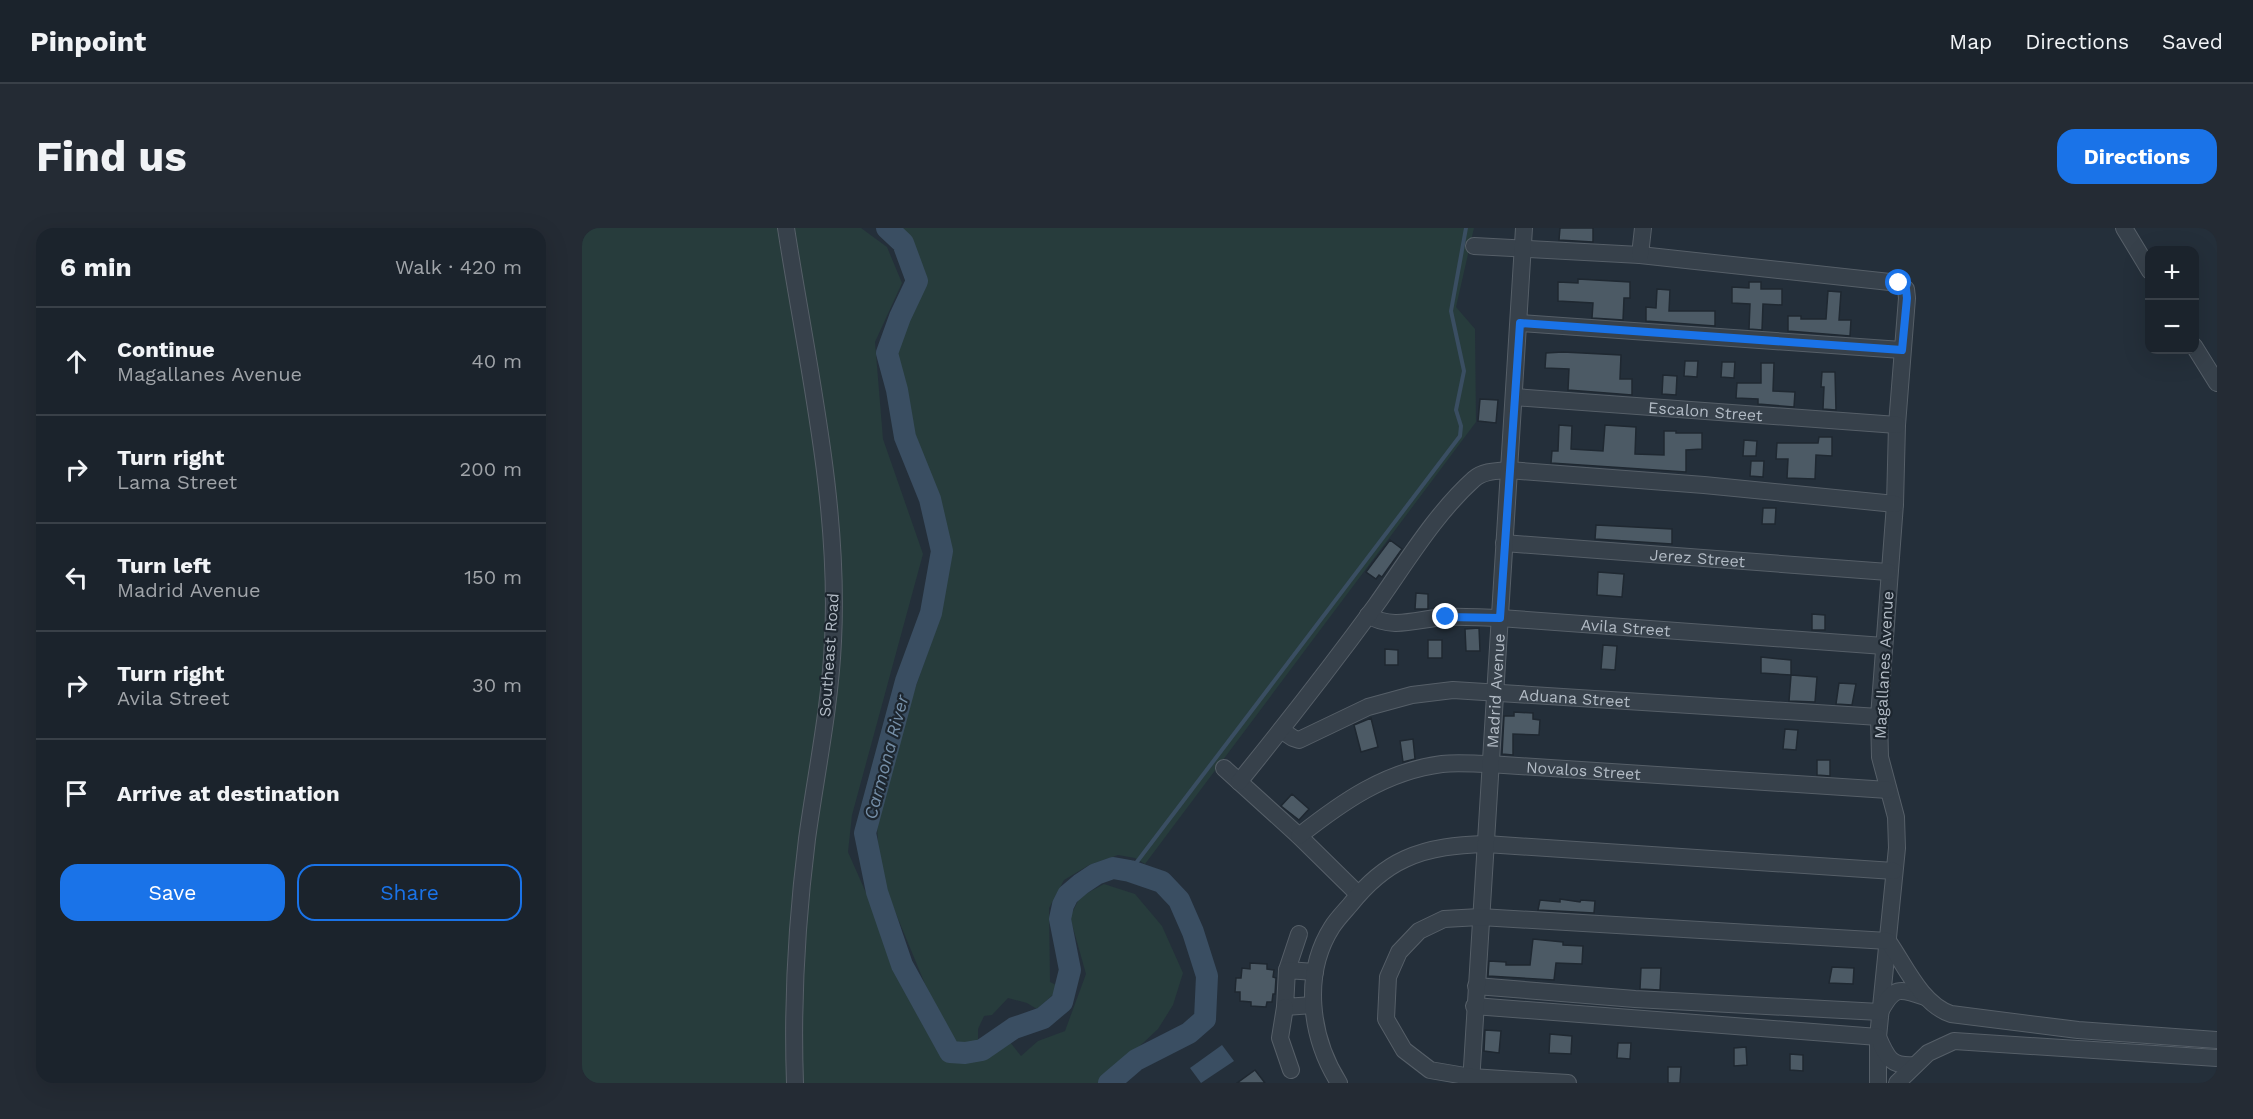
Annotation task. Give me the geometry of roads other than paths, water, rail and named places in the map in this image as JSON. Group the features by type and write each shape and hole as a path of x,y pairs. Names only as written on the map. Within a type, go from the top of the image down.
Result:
{"street":[{"name":"Southeast Road","path":"786,228 825,476 833,564 834,607 828,702 802,884 796,995 795,1083"},
{"name":"Madrid Avenue","path":"1471,1080 1508,470 1520,323 1524,228"},
{"path":"1474,246 1640,255 1643,228"},
{"path":"2124,228 2145,263"},
{"name":"Magallanes Avenue","path":"1640,255 1899,283 1906,289 1897,425 1895,504 1878,717 1880,757 1896,818 1897,848 1880,1012 1878,1083"},
{"path":"1520,323 1902,350"},
{"path":"2199,354 2217,383"},
{"name":"Escalon Street","path":"1514,397 1897,425"},
{"path":"1239,782 1281,730 1430,530 1476,477 1491,471 1508,470 1704,485 1895,504"},
{"name":"Jerez Street","path":"1504,543 1888,572"},
{"name":"Avila Street","path":"1368,615 1379,622 1390,624 1446,617 1500,618 1884,646"},
{"name":"Aduana Street","path":"1281,730 1299,740 1368,707 1412,695 1453,690 1878,717"},
{"name":"Novalos Street","path":"1299,836 1340,804 1392,776 1443,764 1489,764 1888,790"},
{"path":"1224,768 1299,836 1358,894"},
{"path":"1338,1083 1318,1037 1313,1005 1315,972 1332,927 1358,894 1377,876 1405,859 1442,846 1486,844 1893,871"},
{"path":"1568,1083 1471,1080 1430,1070 1404,1050 1386,1019 1388,977 1399,952 1419,931 1444,919 1480,917 1888,941 1925,997 1940,1010 1951,1014 2078,1030 2217,1040"},
{"path":"1291,1070 1280,1038 1287,970 1299,934"},
{"path":"1287,970 1315,972"},
{"path":"1476,986 1635,999 1880,1012 1889,996 1895,992 1906,990 1925,997"},
{"path":"1634,1017 1635,999"},
{"path":"1285,1007 1313,1005"},
{"path":"1474,1006 1878,1037 1886,1055 1892,1061 1901,1066 1915,1065"},
{"path":"1897,1083 1928,1053 1954,1041 2217,1058"}],"water":[{"path":"1222,1045 1234,1061 1201,1083 1190,1068"}],"waterway":[{"name":"Carmona River","path":"887,228 903,243 917,281 900,317 887,353 897,390 905,437 930,499 942,551 931,613 906,681 865,833 877,892 902,965 950,1052 965,1053 982,1050 1014,1028 1043,1018 1062,1002 1070,970 1060,919 1068,895 1096,874 1113,868 1162,882 1179,900 1193,932 1207,976 1205,1019 1189,1033 1136,1060 1109,1083"},
{"path":"1130,871 1460,436 1461,426 1456,410 1464,371 1451,311 1466,228"}]}
